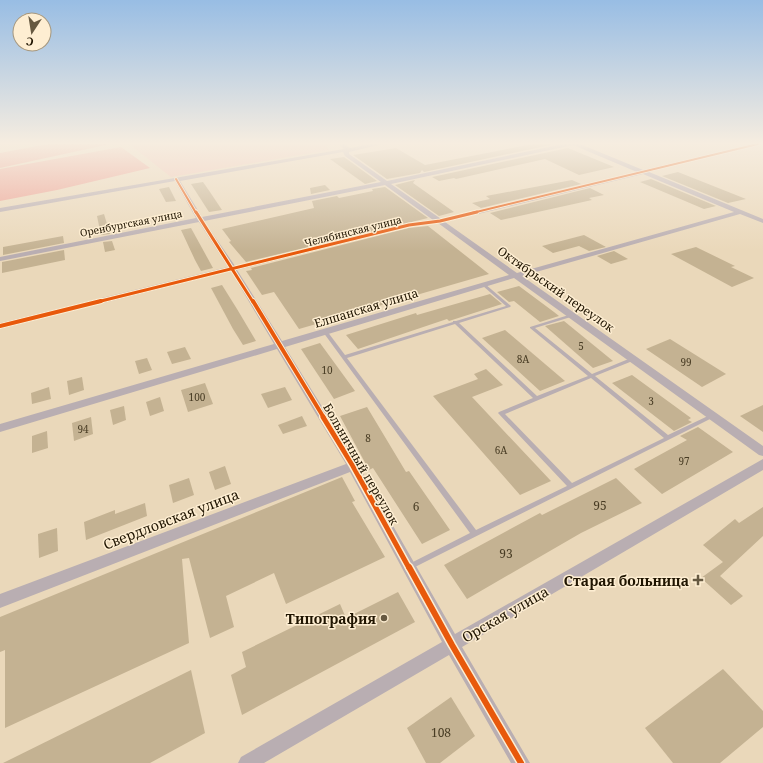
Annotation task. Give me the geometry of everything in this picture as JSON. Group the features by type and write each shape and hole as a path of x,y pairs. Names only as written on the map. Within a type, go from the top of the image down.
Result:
{"street":[{"path":"0,210 173,180"},
{"name":"Больничный переулок","path":"176,180 200,220 234,269 353,466 452,645 521,763"},
{"name":"Октябрьский переулок","path":"383,180 763,452"},
{"name":"Оренбургская улица","path":"0,259 398,180"},
{"name":"Челябинская улица","path":"0,326 409,225 440,221 612,180"},
{"path":"662,180 763,221"},
{"name":"Елшанская улица","path":"0,428 517,275 740,212"},
{"name":"Орская улица","path":"247,763 763,464"},
{"name":"Свердловская улица","path":"0,601 353,466"}],"lane":[{"path":"344,357 509,306 484,285"},
{"path":"572,315 532,328 668,438"},
{"path":"455,322 536,398"},
{"path":"325,332 475,534"},
{"path":"571,486 500,414 633,359"},
{"path":"409,567 712,416"}],"shaded area":[{"path":"0,180 101,180 57,190 0,201"}],"building":[{"path":"359,180 375,180 377,181 365,184"},
{"path":"415,180 413,183 454,212 439,216 395,185"},
{"path":"572,180 581,184 481,208 472,203 490,199 486,196"},
{"path":"652,180 716,206 704,209 640,182"},
{"path":"671,180 697,180 746,199 728,203"},
{"path":"203,182 222,210 209,212 191,184"},
{"path":"325,185 330,190 311,194 310,188"},
{"path":"169,187 176,201 166,202 159,189"},
{"path":"385,187 428,218 246,262 229,242 231,241 222,229 314,208 312,201 337,196 339,198"},
{"path":"590,188 604,195 589,198 592,200 501,220 490,213"},
{"path":"104,214 110,234 101,235 97,216"},
{"path":"428,226 489,274 299,329 274,292 262,295 246,271 252,270 251,268 409,228"},
{"path":"191,228 213,268 201,271 181,230"},
{"path":"584,235 606,247 589,251 579,246 553,253 542,246"},
{"path":"63,236 64,243 3,255 3,247"},
{"path":"112,241 115,250 105,252 103,242"},
{"path":"696,247 735,266 731,267 754,278 732,287 671,254"},
{"path":"64,250 65,260 2,273 2,262"},
{"path":"614,251 628,259 611,264 597,256"},
{"path":"222,285 256,341 243,345 233,329 211,288"},
{"path":"519,286 559,316 540,322 514,301 509,302 497,292"},
{"path":"490,294 502,304 449,321 447,319 358,349 346,335 416,313 417,315"},
{"path":"564,321 613,361 593,368 545,326"},
{"path":"505,330 565,381 540,391 482,338"},
{"path":"670,339 726,374 702,387 646,349"},
{"path":"320,343 355,391 334,399 301,349"},
{"path":"185,347 191,359 172,364 167,352"},
{"path":"147,358 152,370 139,374 135,361"},
{"path":"486,369 503,385 472,397 551,481 520,495 433,396 478,379 474,374"},
{"path":"632,375 691,418 688,420 692,422 674,431 612,383"},
{"path":"82,377 84,390 69,395 67,381"},
{"path":"205,383 213,404 188,412 181,390"},
{"path":"49,387 51,399 32,404 31,393"},
{"path":"285,387 292,400 268,408 261,394"},
{"path":"160,397 164,411 150,416 146,402"},
{"path":"763,405 763,432 740,416"},
{"path":"124,406 126,420 113,425 110,410"},
{"path":"367,407 406,472 409,471 450,530 422,544 373,468 369,470 340,416"},
{"path":"302,416 307,426 283,434 278,425"},
{"path":"91,417 93,434 74,441 72,423"},
{"path":"698,427 733,452 662,494 634,469 687,440 680,436"},
{"path":"47,431 48,448 32,453 32,436"},
{"path":"225,466 231,484 215,490 209,472"},
{"path":"342,477 355,501 352,502 385,557 286,604 274,573 226,596 234,627 210,638 189,558 182,559 189,643 5,728 5,650 0,652 0,617"},
{"path":"189,478 194,495 173,503 169,485"},
{"path":"616,478 642,503 581,533 467,599 444,565 540,513 542,515"},
{"path":"145,503 147,516 86,540 84,522 115,510 115,514"},
{"path":"763,507 763,536 720,576 743,596 731,605 701,578 723,562 703,545 735,519 739,523"},
{"path":"57,528 58,551 39,558 38,534"},
{"path":"398,592 415,622 242,715 231,675 246,667 242,652 340,604 346,618"},
{"path":"723,669 763,711 763,727 720,763 673,763 645,728"},
{"path":"191,670 205,733 150,763 3,763"},
{"path":"451,697 475,736 440,763 426,763 407,728"}],"cycle path":[{"path":"176,180 233,269 353,466 452,645 521,763"},
{"path":"0,326 409,225 440,221 611,180"}],"place":[{"name":"Старая больница","path":"698,580"},
{"name":"Типография","path":"384,618"}]}
